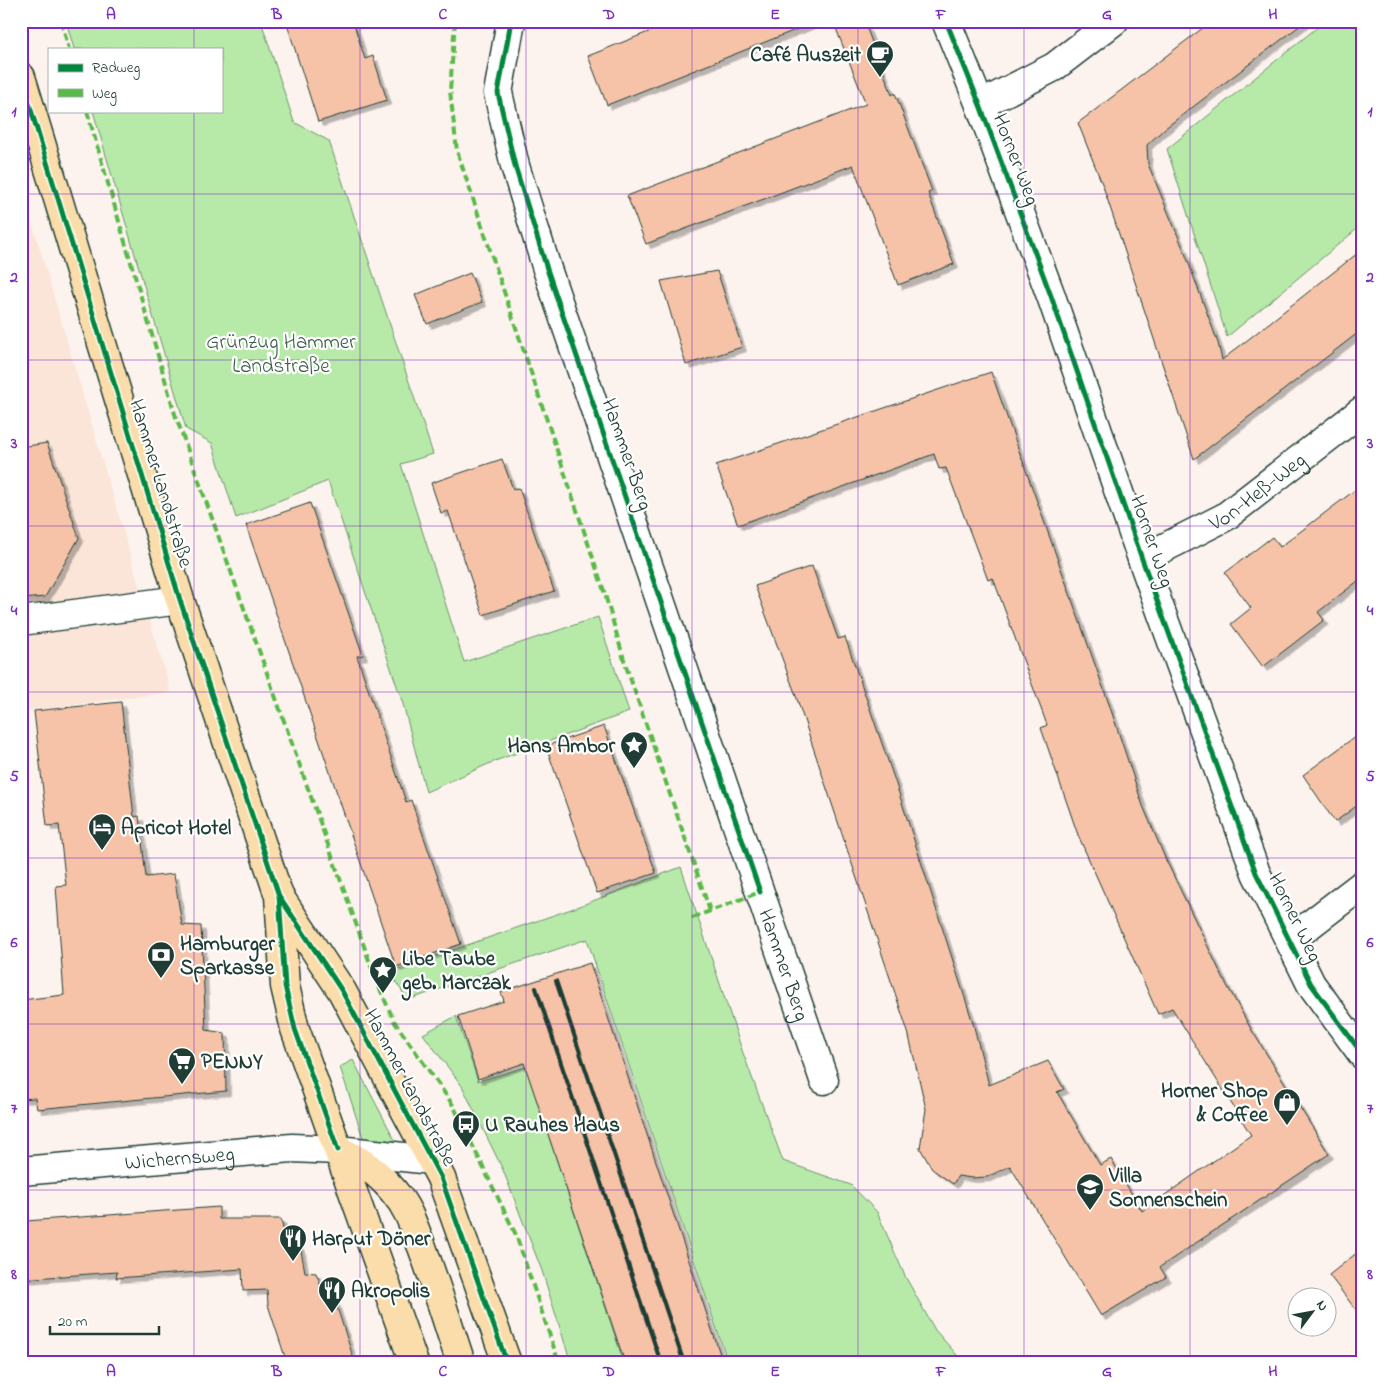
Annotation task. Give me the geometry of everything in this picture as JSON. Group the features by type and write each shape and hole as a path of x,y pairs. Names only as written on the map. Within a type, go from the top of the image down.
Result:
{"main road":[{"name":"Hammer Landstraße","path":"21,77 180,600 279,896 285,986 302,1051 414,1363"},
{"name":"Hammer Landstraße","path":"279,896 342,991 441,1178 507,1363"},
{"path":"338,1150 358,1159 375,1171 396,1194 408,1211 433,1276 460,1363"}],"street":[{"name":"Hammer Berg","path":"511,21 498,93 515,166 547,269 824,1080"},
{"name":"Horner Weg","path":"946,21 980,105 1051,296 1142,559 1256,873 1311,984 1363,1055"},
{"path":"980,105 1054,66 1114,21"},
{"name":"Von-Heß-Weg","path":"1142,559 1225,517 1363,410"},
{"path":"21,621 180,600"},
{"path":"1290,940 1363,884"},
{"name":"Wichernsweg","path":"21,1171 292,1148 338,1150 431,1160"}],"shaded area":[{"path":"21,185 171,692 21,712"}],"green space":[{"name":"Grünzug Hammer Landstraße","path":"66,21 261,21 294,122 329,141 433,454 401,464 464,662 598,617 629,712 495,761 426,792 403,704 328,481 236,518 212,443 186,429 93,112 222,112 222,48 74,48"},
{"path":"1325,21 1363,21 1363,224 1227,337 1167,149"},
{"path":"681,867 743,1053 783,1161 851,1185 877,1212 905,1276 935,1330 964,1363 728,1363 587,939 408,1000 389,972 577,907"},
{"path":"456,1016 478,1081 526,1067 624,1363 571,1363 542,1271 503,1170 462,1086 423,1034"},
{"path":"353,1060 396,1142 364,1141 340,1067"}],"building":[{"path":"286,21 353,21 365,59 373,56 387,100 318,122"},
{"path":"676,21 812,21 813,23 607,105 588,56"},
{"path":"833,21 864,21 892,95 895,93 932,191 928,193 954,264 898,285 853,165 646,244 627,196 866,104"},
{"path":"1212,21 1306,21 1164,129 1147,145 1148,164 1185,253 1218,343 1222,360 1363,249 1363,329 1194,459 1103,186 1078,123"},
{"path":"717,271 742,347 686,365 661,281"},
{"path":"470,273 482,302 427,324 415,295"},
{"path":"991,372 1109,704 1143,806 1165,858 1224,980 1251,1029 1329,1154 1160,1267 1166,1277 1101,1316 1010,1166 987,1177 972,1178 958,1176 953,1184 932,1169 920,1148 926,1109 908,1032 795,693 755,586 812,566 838,639 845,637 895,781 973,1023 989,1085 1048,1061 1064,1089 1057,1092 1100,1165 1111,1159 1142,1211 1251,1135 1172,1008 1158,1014 1078,835 1041,728 1047,725 993,578 988,580 946,468 939,469 934,454 738,525 716,465"},
{"path":"47,443 79,538 45,597 21,599 21,447"},
{"path":"502,459 513,489 519,488 554,591 483,615 448,511 441,513 431,483"},
{"path":"1363,484 1363,577 1318,612 1324,620 1263,667 1231,624 1251,608 1225,573 1272,537 1280,547"},
{"path":"310,503 363,655 357,656 406,802 411,800 461,944 396,967 246,525"},
{"path":"121,702 134,817 139,816 146,877 174,874 182,925 201,926 206,1030 225,1033 226,1091 37,1109 35,1098 21,1099 21,1000 64,995 56,886 66,885 59,825 47,826 34,711"},
{"path":"604,726 656,873 597,893 546,746"},
{"path":"1363,731 1363,801 1335,822 1303,775"},
{"path":"590,963 723,1363 625,1363 524,1063 478,1079 458,1016 504,1001 501,992"},
{"path":"219,1207 219,1219 281,1219 286,1244 300,1245 305,1272 316,1273 328,1301 335,1301 355,1363 287,1363 268,1305 267,1290 243,1291 242,1269 116,1278 117,1272 21,1279 21,1248 27,1247 26,1221"},
{"path":"1363,1248 1363,1319 1329,1275"}],"railway":[{"path":"556,981 684,1363"},
{"path":"536,988 661,1363"}],"marked path":[{"path":"61,21 69,48"},
{"path":"455,21 450,91 457,151 604,591 625,663 710,911"},
{"path":"87,112 175,414 376,980 394,1021 453,1105 516,1235 559,1363"},
{"path":"692,918 760,892"}],"cycle path":[{"path":"511,21 498,93 515,166 547,269 760,892"},
{"path":"946,21 980,105 1051,296 1142,559 1256,873 1311,984 1363,1055"},
{"path":"21,77 180,600 279,896 342,991 441,1178 507,1363"},
{"path":"279,896 285,986 295,1029 338,1150"}],"place":[{"name":"Café Auszeit","path":"880,78"},
{"name":"Hans Ambor","path":"634,769"},
{"name":"Apricot Hotel","path":"102,851"},
{"name":"Hamburger Sparkasse","path":"161,979"},
{"name":"Libe Taube geb. Marczak","path":"383,994"},
{"name":"PENNY","path":"182,1085"},
{"name":"Horner Shop & Coffee","path":"1287,1126"},
{"name":"U Rauhes Haus","path":"466,1148"},
{"name":"Villa Sonnenschein","path":"1090,1211"},
{"name":"Harput Döner","path":"293,1262"},
{"name":"Akropolis","path":"332,1314"}]}
